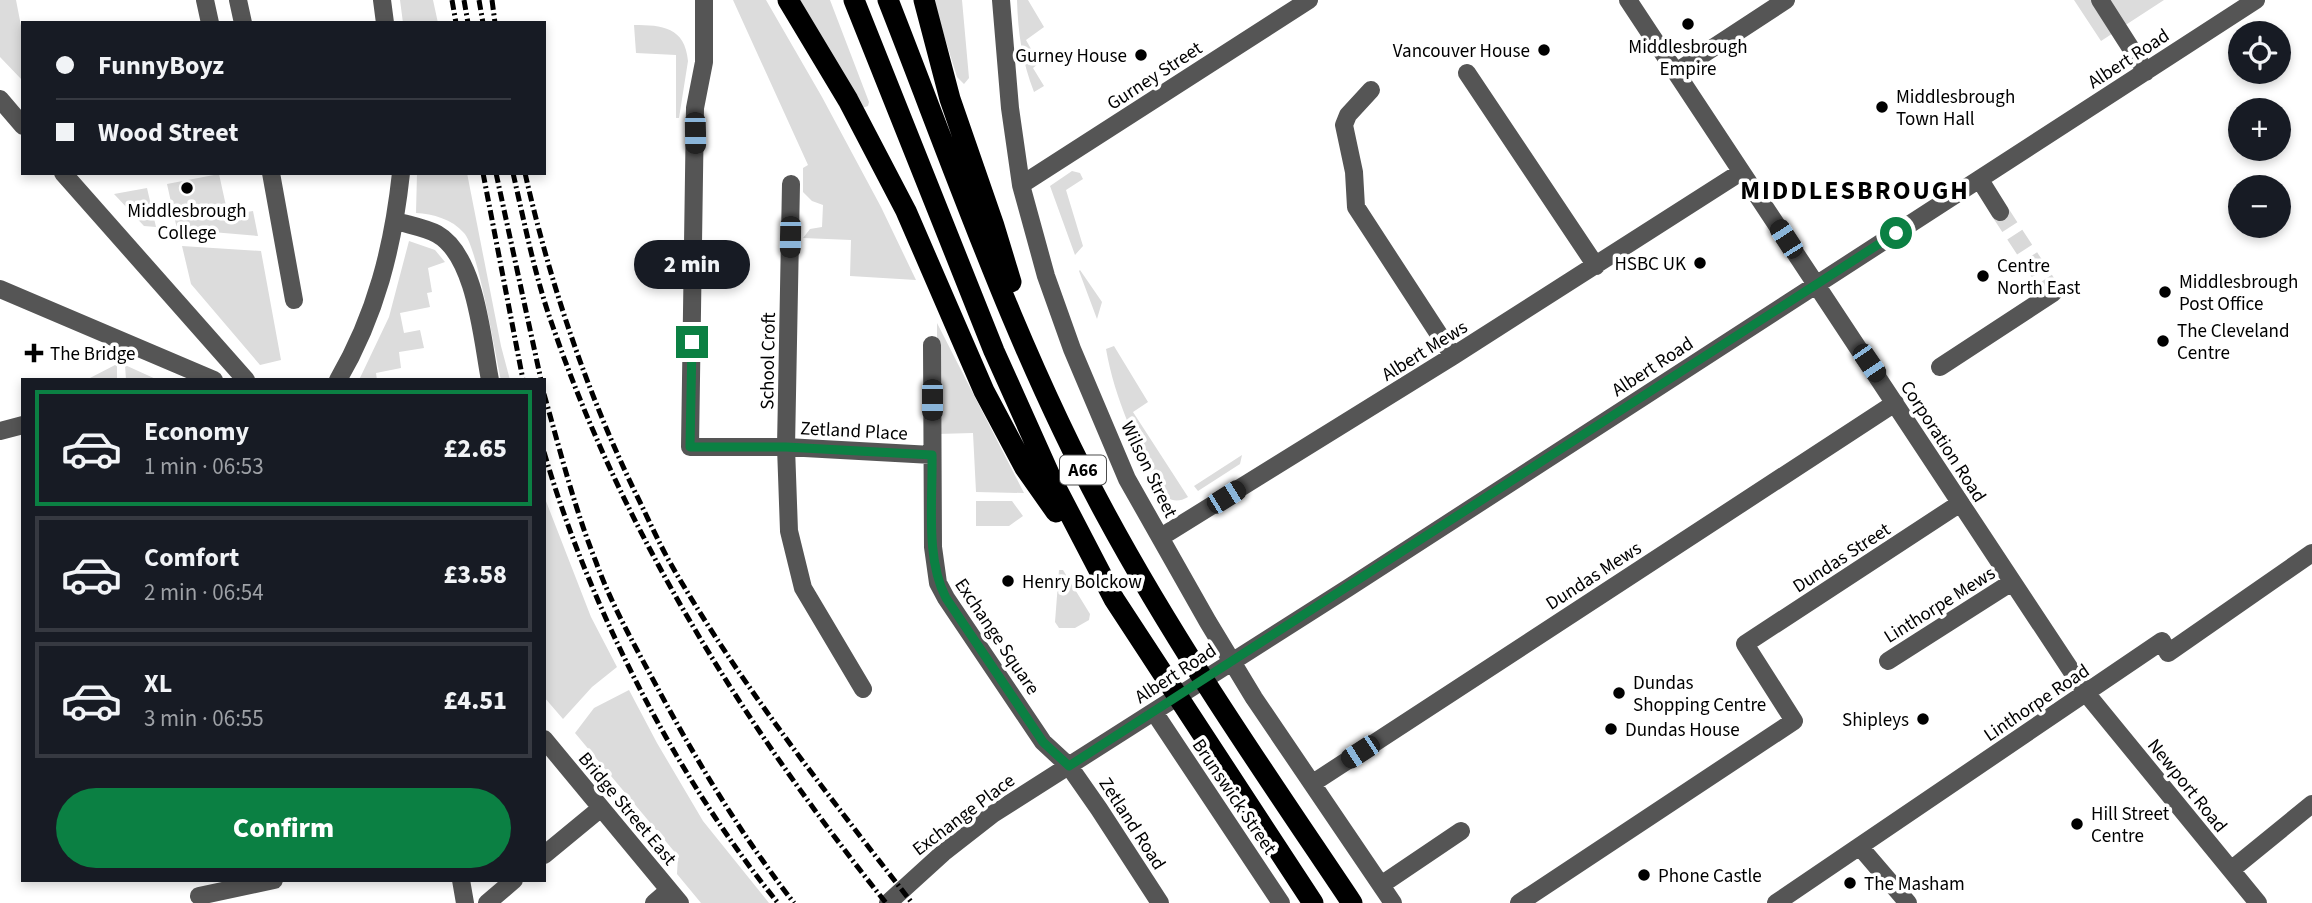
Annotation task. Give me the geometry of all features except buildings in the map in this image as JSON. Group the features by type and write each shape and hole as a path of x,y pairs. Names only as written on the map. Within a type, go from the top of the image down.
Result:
{"highway":[{"path":"788,0 848,100 906,211 984,391 1025,468 1114,599"},
{"name":"A66","path":"854,0 994,351 1051,478 1114,599 1313,903"},
{"name":"A66","path":"888,0 978,233 1044,393 1105,513 1161,615 1352,903"},
{"name":"A66","path":"925,3 950,99 994,226 1044,393"}],"street":[{"path":"205,0 210,21"},
{"path":"238,0 243,21"},
{"path":"382,0 385,21"},
{"name":"Zetland Place","path":"704,0 704,62 695,108 690,447 786,447 932,455"},
{"name":"Wilson Street","path":"1001,0 1009,96 1021,185 1046,276 1072,349 1127,479 1232,662 1393,903"},
{"name":"Gurney Street","path":"1021,185 1309,0"},
{"name":"Corporation Road","path":"1628,0 2086,693"},
{"path":"1676,72 1786,0"},
{"path":"2099,0 2146,72"},
{"name":"Albert Road","path":"1069,766 2256,0"},
{"path":"1467,73 1596,266"},
{"path":"1371,90 1348,116 1344,125 1354,172 1356,206 1453,356"},
{"path":"0,99 21,124"},
{"name":"Albert Mews","path":"1161,537 1453,356 1741,172"},
{"path":"65,175 244,378"},
{"path":"271,175 294,300"},
{"path":"339,378 356,349 386,268 396,221 401,175"},
{"path":"1980,180 2000,212"},
{"name":"School Croft","path":"791,184 786,447 789,531 803,588 863,689"},
{"path":"396,221 437,234 456,251 472,289 490,378"},
{"path":"7,292 209,378"},
{"path":"1940,367 2053,293"},
{"name":"Exchange Square","path":"932,345 933,547 938,583 1043,742 1069,766"},
{"name":"Dundas Mews","path":"1313,783 1895,403"},
{"path":"0,431 21,426"},
{"name":"Dundas Street","path":"1519,903 1794,721 1745,644 1959,504"},
{"name":"Linthorpe Road","path":"1776,903 2162,640 2168,653 2312,553"},
{"name":"Linthorpe Mews","path":"1888,661 2012,582"},
{"name":"Newport Road","path":"2086,693 2258,903"},
{"name":"Brunswick Street","path":"1154,712 1281,903"},
{"name":"Bridge Street East","path":"546,741 674,897"},
{"name":"Exchange Place","path":"888,903 943,853 993,814 1069,766"},
{"name":"Zetland Road","path":"1069,766 1160,903"},
{"path":"2231,870 2312,804"},
{"path":"546,853 601,808"},
{"path":"1381,886 1461,831"},
{"path":"1860,847 1908,903"},
{"path":"198,893 262,882"},
{"path":"461,882 465,903"},
{"path":"487,903 512,882"},
{"path":"654,903 674,897"}],"shaded area":[{"path":"0,0 16,0 21,26 21,79 0,57"},
{"path":"400,0 433,0 438,21 403,21"},
{"path":"733,0 766,0 881,207 916,280 850,276 851,240 803,238 810,229 822,227 823,205 812,201 803,192 803,168 808,165"},
{"path":"800,0 830,0 869,102 868,106 862,108"},
{"path":"933,0 962,0 969,78 964,84 957,77"},
{"path":"1017,0 1028,0 1044,27 1026,40 1039,63 1033,68 1044,86 1034,92 1021,47"},
{"path":"2074,0 2164,0 2101,41"},
{"path":"634,25 663,27 682,41 688,61 679,118 676,118 676,55 636,53"},
{"path":"1072,171 1080,173 1083,179 1066,190 1083,246 1075,255 1050,186"},
{"path":"219,175 228,215 253,211 258,236 177,229 167,184"},
{"path":"417,175 467,175 509,378 501,378 475,259 464,233 448,221 416,213"},
{"path":"147,188 156,227 144,226 114,194"},
{"path":"409,241 435,250 445,262 428,268 432,292 427,293 430,307 400,313 404,333 420,330 424,348 399,352 401,368 376,373 377,378 360,378 389,317"},
{"path":"182,246 261,251 281,360 260,365 191,284"},
{"path":"1079,271 1102,302 1097,319"},
{"path":"937,323 1024,493 976,492 973,433 937,434"},
{"path":"1114,346 1148,402 1133,412 1188,497 1184,499 1172,500 1159,489 1134,438 1110,368 1106,349"},
{"path":"117,364 117,378 90,378"},
{"path":"125,365 154,378 126,378"},
{"path":"1242,455 1240,464 1198,491 1194,486"},
{"path":"546,501 591,617 617,667 592,687 563,719 546,699"},
{"path":"976,501 1012,501 1023,516 1009,526 976,526"},
{"path":"1059,570 1063,570 1090,614 1089,620 1075,628 1059,628 1055,622"},
{"path":"629,690 703,821 769,903 701,903 677,874 678,856 575,733 594,708"}],"tunnel":[{"path":"2000,212 2053,293"}],"railway":[{"path":"452,0 456,21"},
{"path":"464,0 468,21"},
{"path":"479,0 483,21"},
{"path":"492,0 495,21"},
{"path":"483,175 523,378"},
{"path":"496,175 541,378"},
{"path":"513,175 536,270 553,327 616,482 654,557 739,700 835,837 886,903"},
{"path":"525,175 546,255 585,375 617,454 664,551 723,649 753,692 815,778 912,903"},
{"path":"546,401 581,520 602,578 632,641 704,771 756,852 794,903"},
{"path":"546,458 585,570 640,688 705,801 778,903"}],"place":[{"name":"Middlesbrough Empire","path":"1688,24"},
{"name":"Vancouver House","path":"1544,50"},
{"name":"Gurney House","path":"1141,55"},
{"name":"Middlesbrough Town Hall","path":"1882,107"},
{"name":"Middlesbrough College","path":"187,188"},
{"name":"HSBC UK","path":"1700,263"},
{"name":"Centre North East","path":"1983,276"},
{"name":"Middlesbrough Post Office","path":"2165,292"},
{"name":"The Cleveland Centre","path":"2163,341"},
{"name":"The Bridge","path":"34,353"},
{"name":"Henry Bolckow","path":"1008,581"},
{"name":"Dundas Shopping Centre","path":"1619,693"},
{"name":"Shipleys","path":"1923,719"},
{"name":"Dundas House","path":"1611,729"},
{"name":"Hill Street Centre","path":"2077,824"},
{"name":"Phone Castle","path":"1644,875"},
{"name":"The Masham","path":"1850,883"}],"district":[{"name":"MIDDLESBROUGH","path":"1855,190"}],"route":[{"path":"692,342 690,447 786,447 932,455 933,547 938,583 1043,742 1069,766 1348,589 1896,233"}]}
